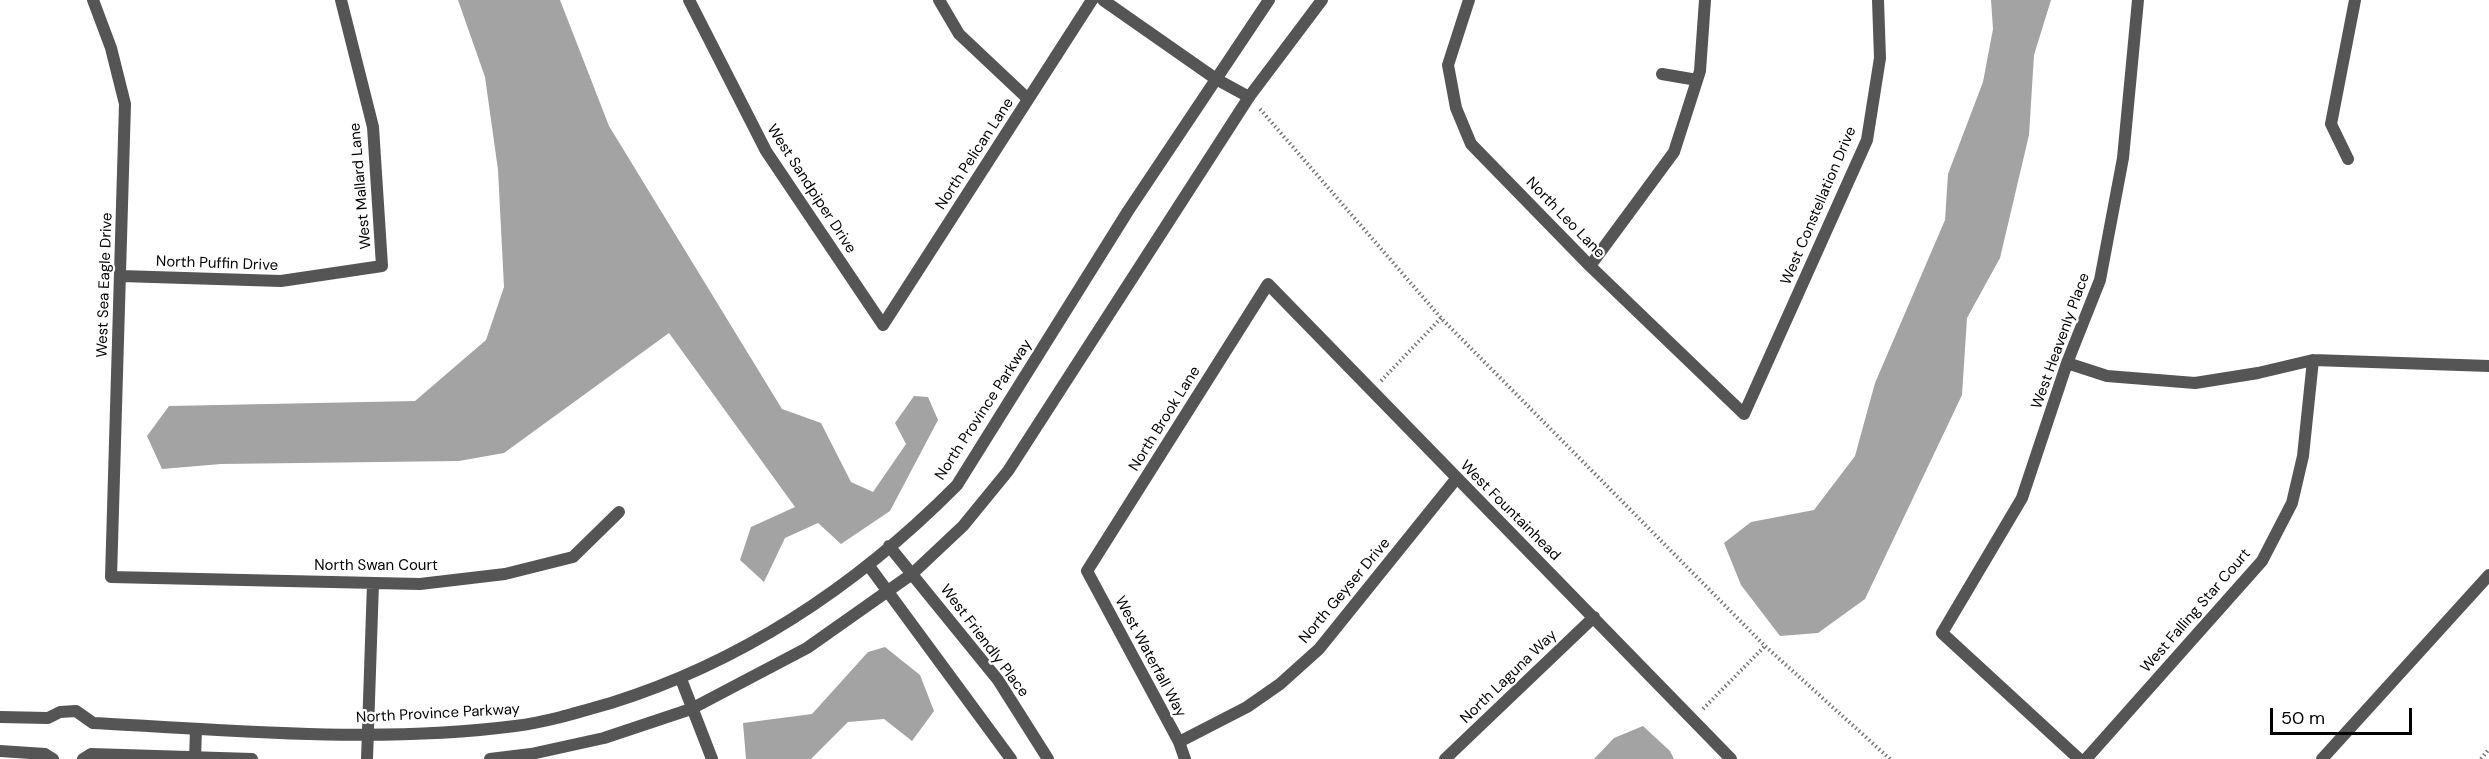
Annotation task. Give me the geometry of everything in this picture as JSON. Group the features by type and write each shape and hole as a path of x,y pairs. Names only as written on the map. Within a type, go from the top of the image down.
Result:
{"street":[{"name":"West Sea Eagle Drive","path":"93,0 111,48 125,104 111,577"},
{"name":"West Mallard Lane","path":"341,0 373,127 382,266"},
{"name":"West Sandpiper Drive","path":"689,0 766,151 884,325"},
{"path":"939,0 959,34 1028,99"},
{"name":"North Pelican Lane","path":"884,325 1092,0"},
{"path":"1103,0 1216,79 1249,97"},
{"name":"North Province Parkway","path":"0,717 48,718 60,712 76,711 93,723 369,735 516,726 582,712 681,679 727,658 788,621 868,566 928,514 957,485 1128,211 1269,0"},
{"path":"490,759 531,754 604,738 691,709 807,648 912,574 963,526 1008,471 1249,97 1322,0"},
{"path":"1590,266 1674,152 1697,80 1705,0"},
{"name":"West Constellation Drive","path":"1744,414 1867,140 1880,58 1878,0"},
{"name":"West Heavenly Place","path":"2079,759 1942,633 2022,498 2067,363 2100,280 2122,158 2138,0"},
{"path":"2348,159 2331,124 2355,0"},
{"name":"North Leo Lane","path":"1468,2 1448,65 1456,108 1471,144 1590,266 1744,414"},
{"path":"1662,74 1697,80"},
{"name":"North Puffin Drive","path":"121,276 281,282 382,266"},
{"name":"West Fountainhead","path":"1268,284 1731,759"},
{"name":"North Brook Lane","path":"1087,571 1268,284"},
{"path":"2067,363 2107,376 2195,383 2258,373 2313,360 2489,366"},
{"name":"West Falling Star Court","path":"2086,759 2262,561 2292,503 2303,456 2313,360"},
{"name":"North Geyser Drive","path":"1179,742 1247,707 1280,684 1319,649 1456,479"},
{"name":"North Swan Court","path":"111,577 420,584 505,574 573,557 619,512"},
{"name":"West Friendly Place","path":"889,546 998,680 1048,759"},
{"path":"868,566 1011,759"},
{"name":"West Waterfall Way","path":"1087,571 1179,742 1185,759"},
{"path":"2322,759 2489,575"},
{"path":"367,759 373,583"},
{"name":"North Laguna Way","path":"1445,759 1594,617"},
{"path":"681,679 712,759"},
{"path":"195,758 196,729"},
{"path":"0,752 45,754 53,759"},
{"path":"83,759 91,754 252,759"}],"path":[{"path":"1249,97 1440,318 1765,645 1890,759"},
{"path":"1371,391 1440,318"},
{"path":"1693,720 1765,645"},
{"path":"2481,759 2489,749"}],"shaded area":[{"path":"458,0 560,0 609,126 782,409 821,423 851,482 873,492 906,444 895,423 914,396 928,397 938,420 890,511 841,544 818,523 785,538 764,582 740,560 751,527 795,507 669,333 504,453 459,461 221,464 162,469 147,436 169,406 415,401 486,340 504,287 498,170 485,77"},
{"path":"1991,0 2051,0 2034,55 2029,135 2000,258 1967,318 1962,395 1865,599 1818,633 1780,636 1741,585 1724,543 1751,522 1814,510 1855,456 1875,383 1945,220 1948,174 1983,82 1993,29"},
{"path":"885,647 920,675 934,711 912,741 884,719 848,722 811,759 746,759 743,723 812,714 868,652"},
{"path":"1643,726 1670,751 1674,759 1594,759 1614,738"}]}
